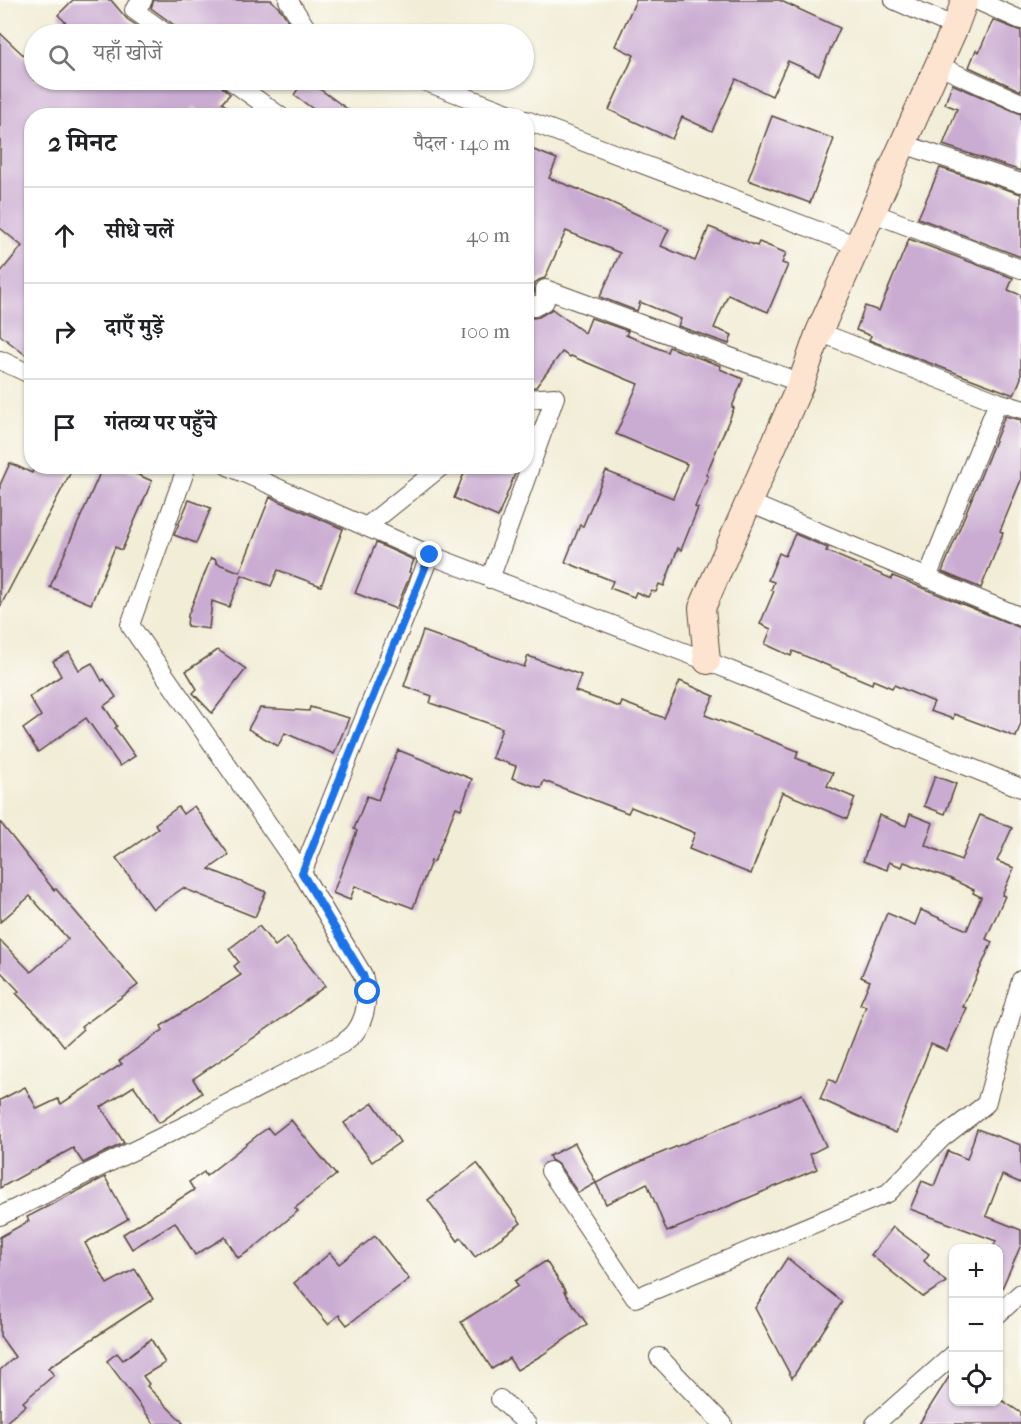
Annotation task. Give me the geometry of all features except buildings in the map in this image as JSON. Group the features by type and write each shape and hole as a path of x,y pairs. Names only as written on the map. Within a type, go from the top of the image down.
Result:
{"street":[{"path":"142,0 134,10 153,24"},
{"path":"288,0 304,24"},
{"path":"894,0 955,27"},
{"path":"706,661 702,608 801,383 819,332 965,0"},
{"path":"976,0 1021,20"},
{"path":"937,65 1021,103"},
{"path":"244,90 269,108"},
{"path":"447,90 495,108"},
{"path":"534,123 858,246"},
{"path":"903,144 1021,183"},
{"path":"873,213 1021,269"},
{"path":"534,307 545,302 545,289 801,383"},
{"path":"819,332 1021,409"},
{"path":"0,360 24,371"},
{"path":"534,398 555,397 534,456"},
{"path":"927,578 998,402"},
{"path":"0,1216 342,1044 356,1032 364,1012 368,992 363,975 302,873 130,626 184,474"},
{"path":"246,474 430,555 706,661 1021,788"},
{"path":"366,527 432,474"},
{"path":"490,579 528,474"},
{"path":"747,502 1021,617"},
{"path":"302,873 430,555"},
{"path":"550,1171 635,1298 888,1193 942,1138 986,1104 1016,1018 1021,980"},
{"path":"1003,1310 1021,1293"},
{"path":"659,1357 723,1424"},
{"path":"875,1424 949,1358"},
{"path":"500,1399 526,1424"}],"route":[{"path":"368,992 363,975 302,873 430,555"}]}
